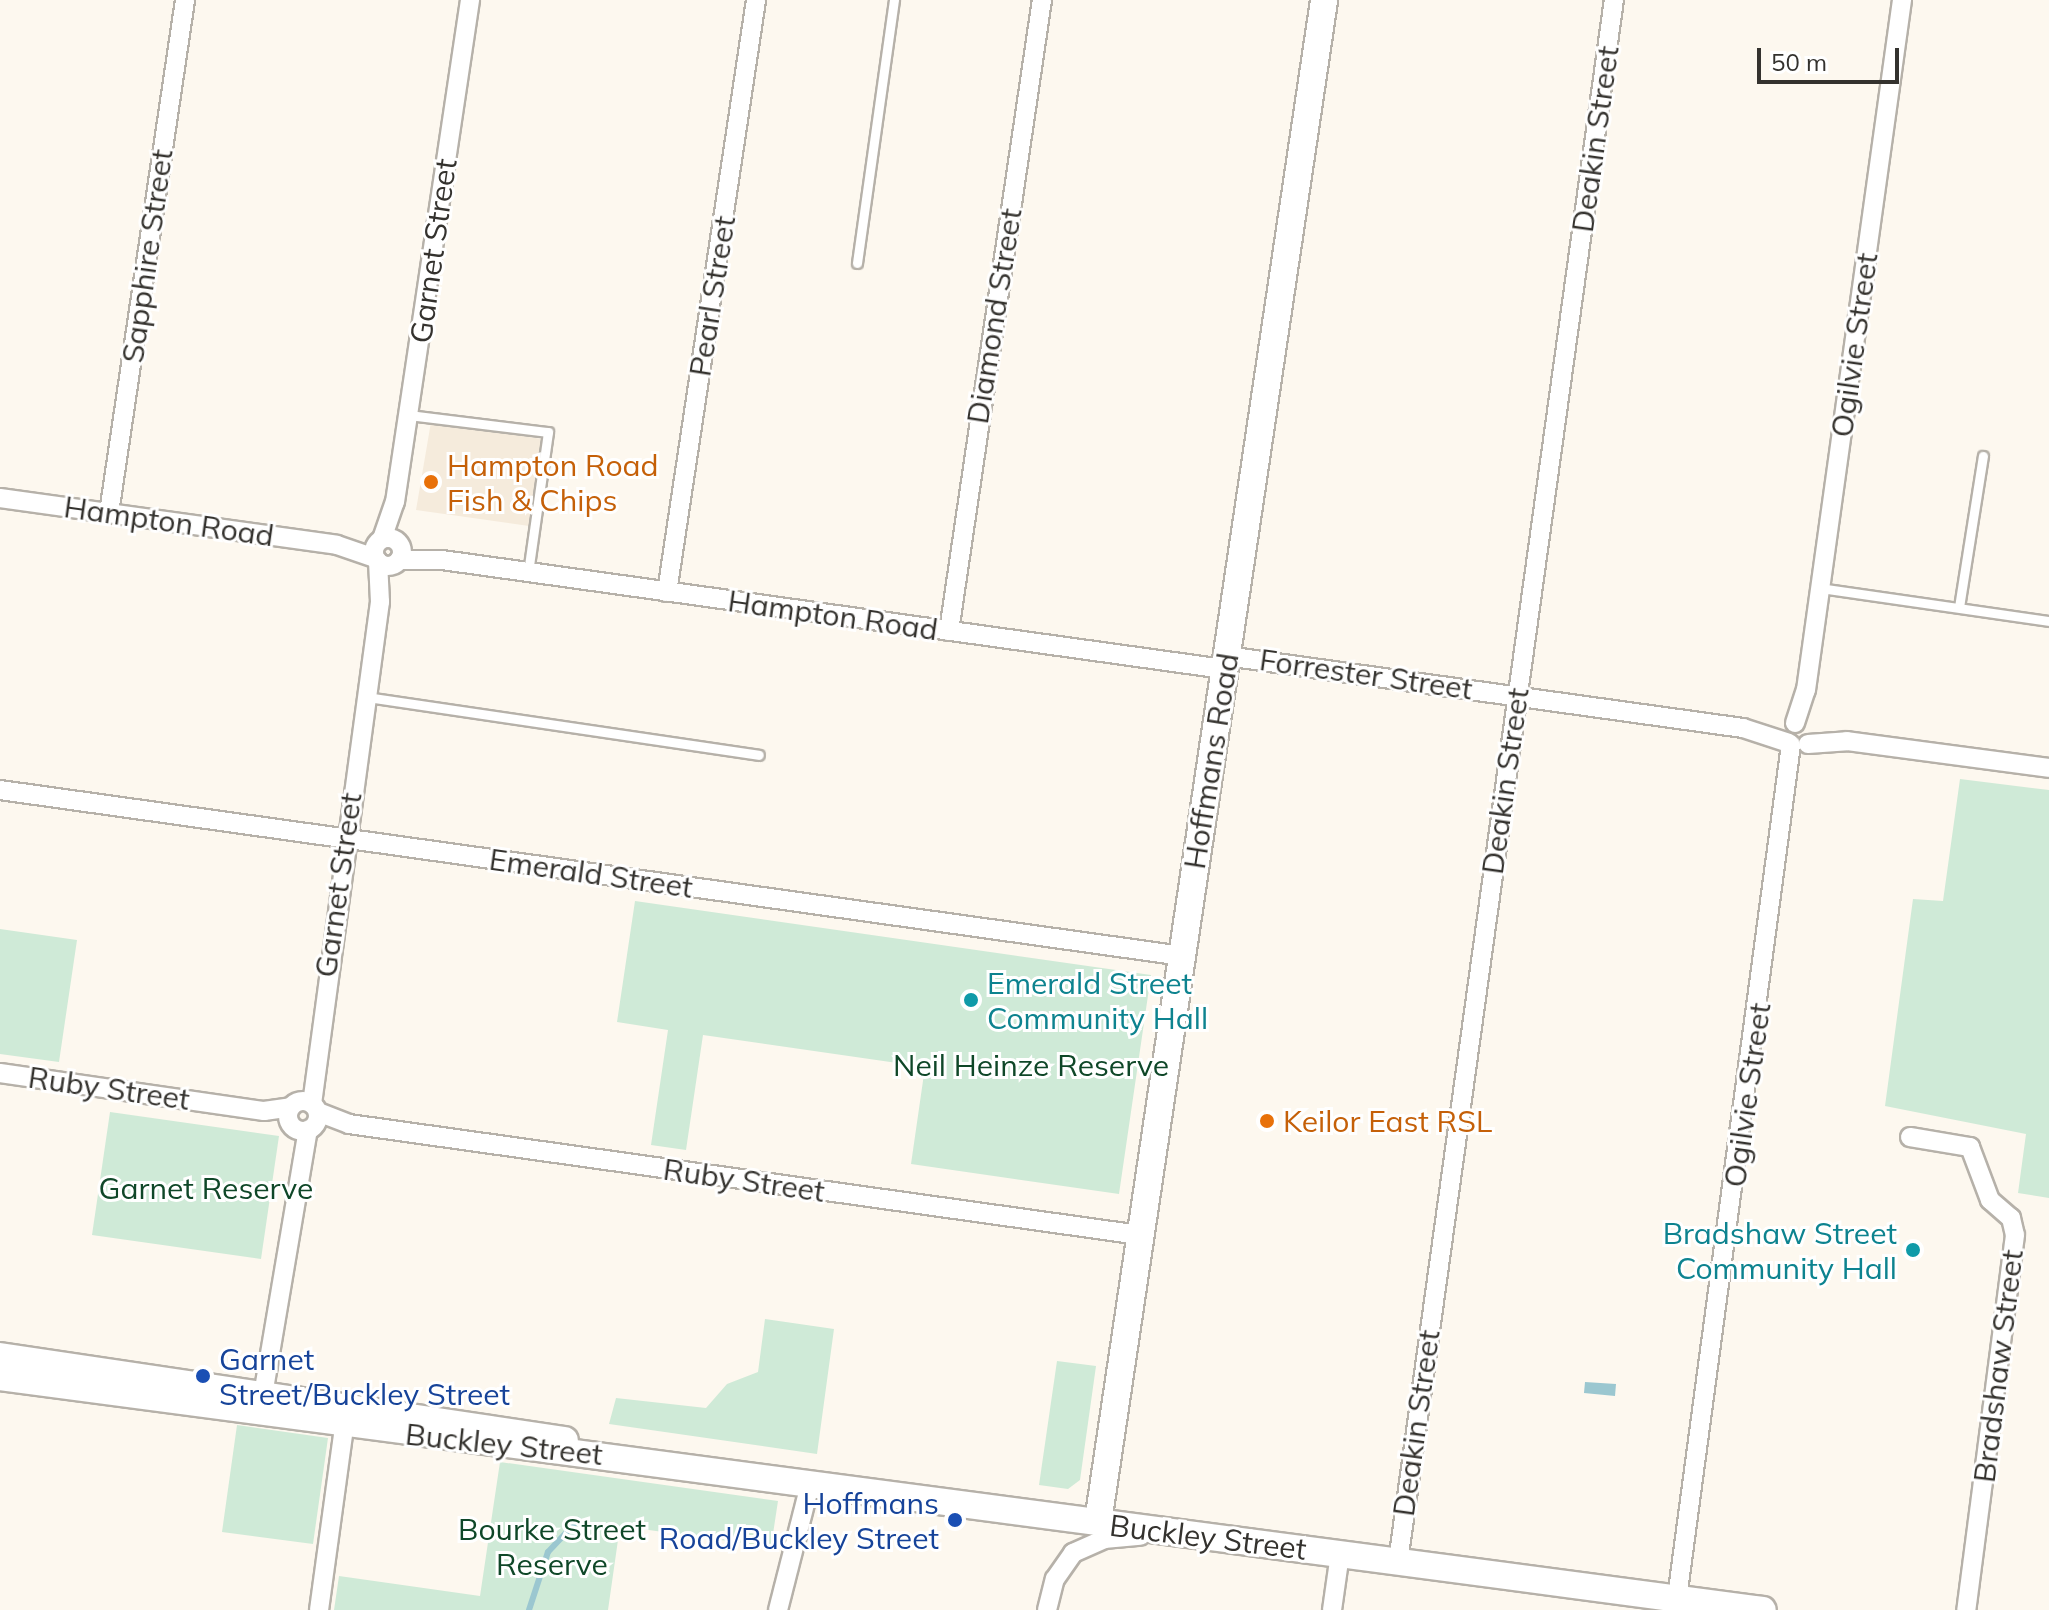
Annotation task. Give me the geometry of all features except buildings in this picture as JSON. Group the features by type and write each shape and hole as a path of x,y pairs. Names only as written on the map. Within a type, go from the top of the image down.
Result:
{"main road":[{"name":"Hoffmans Road","path":"1098,1522 1324,0"},
{"name":"Buckley Street","path":"0,1356 261,1403 1174,1533 1686,1603 1763,1610"},
{"name":"Buckley Street","path":"0,1377 261,1403"}],"street":[{"name":"Sapphire Street","path":"109,513 185,0"},
{"name":"Garnet Street","path":"261,1403 470,0"},
{"name":"Pearl Street","path":"667,592 756,0"},
{"name":"Diamond Street","path":"949,631 1042,0"},
{"name":"Deakin Street","path":"1398,1562 1614,0"},
{"name":"Ogilvie Street","path":"1686,1603 1791,781 1800,735 1902,0"},
{"name":"Hampton Road","path":"0,498 949,631 1225,662"},
{"name":"Forrester Street","path":"1225,662 1517,695 2049,768"},
{"name":"Emerald Street","path":"0,790 1182,956"},
{"name":"Ruby Street","path":"0,1073 1140,1235"},
{"name":"Bradshaw Street","path":"1910,1137 1970,1147 1990,1200 2011,1218 2015,1235 1966,1610"},
{"path":"319,1610 346,1415"},
{"path":"778,1610 790,1553 811,1481"},
{"path":"1048,1602 1063,1563 1086,1546 1174,1533"},
{"path":"1332,1610 1340,1554"}],"lane":[{"path":"857,263 894,0"},
{"path":"409,415 548,432 528,572"},
{"path":"1959,607 1983,456"},
{"path":"1820,588 2049,621"},
{"path":"366,697 759,755"}],"shaded area":[{"path":"431,422 542,439 529,526 416,510"}],"green space":[{"path":"1960,779 2049,790 2049,1198 2018,1193 2026,1134 1885,1106 1913,899 1943,901"},
{"name":"Neil Heinze Reserve","path":"635,901 1151,975 1119,1194 911,1164 925,1067 703,1035 686,1150 651,1145 668,1030 617,1022"},
{"path":"0,929 77,940 59,1062 0,1054"},
{"name":"Garnet Reserve","path":"110,1112 279,1136 261,1259 92,1235"},
{"path":"765,1319 834,1329 817,1454 609,1424 616,1398 706,1408 727,1384 758,1372"},
{"path":"1057,1361 1096,1366 1080,1480 1068,1489 1039,1485"},
{"path":"237,1425 328,1438 313,1544 222,1532"},
{"name":"Bourke Street Reserve","path":"500,1462 778,1501 771,1547 620,1526 608,1610 334,1610 339,1576 480,1596"}],"water":[{"path":"1585,1382 1616,1384 1615,1396 1584,1393"}],"waterway":[{"path":"529,1610 548,1552 578,1520"}],"place":[{"name":"Hampton Road Fish & Chips","path":"431,482"},
{"name":"Emerald Street Community Hall","path":"971,1000"},
{"name":"Keilor East RSL","path":"1267,1121"},
{"name":"Bradshaw Street Community Hall","path":"1913,1250"},
{"name":"Garnet Street/Buckley Street","path":"203,1376"},
{"name":"Hoffmans Road/Buckley Street","path":"955,1520"}]}
